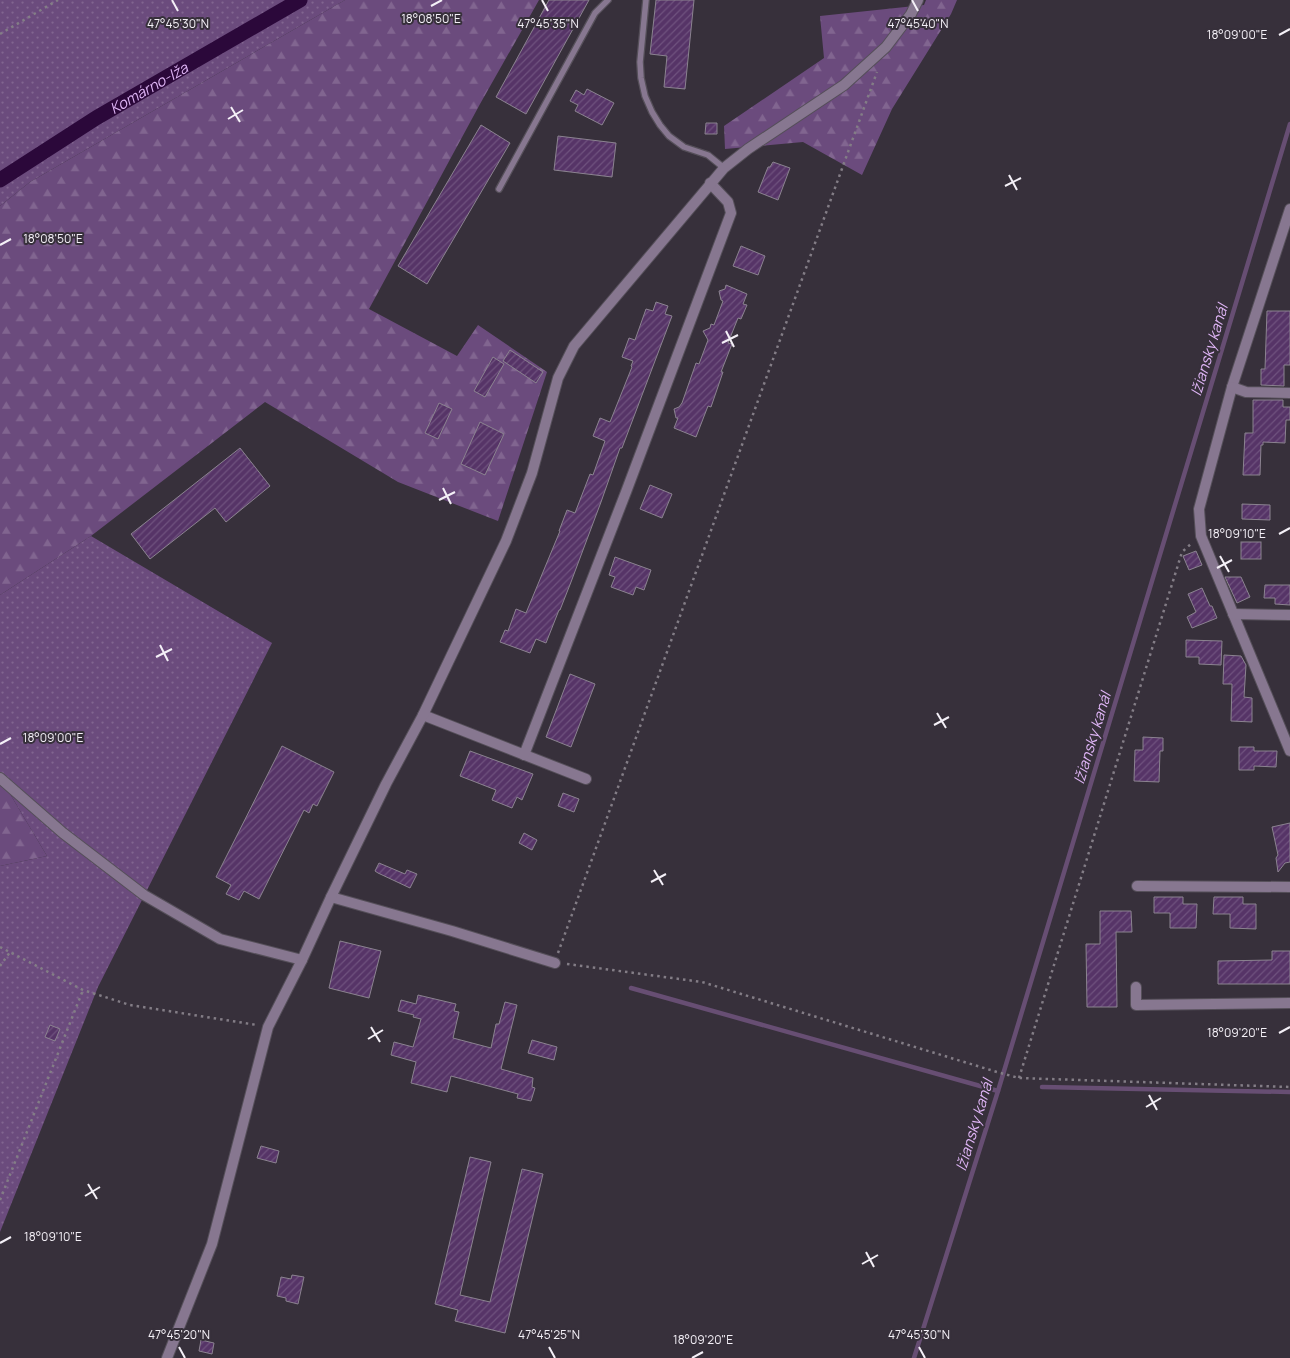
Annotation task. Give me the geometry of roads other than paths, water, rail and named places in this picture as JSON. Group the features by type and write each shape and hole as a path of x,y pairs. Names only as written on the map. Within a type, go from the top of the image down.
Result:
{"street":[{"path":"167,1358 212,1244 268,1027 386,784 423,715 506,541 532,472 558,378 574,346 724,168 748,149 844,85 886,47 911,14 918,0"},
{"path":"524,755 731,213 728,202 710,184"},
{"path":"1290,209 1232,386 1199,509 1201,536 1290,750"},
{"path":"1232,386 1246,392 1290,393"},
{"path":"1233,614 1290,615"},
{"path":"423,715 586,779"},
{"path":"0,778 63,833 144,895 220,939 302,960"},
{"path":"1137,886 1290,886"},
{"path":"331,897 452,931 554,963"},
{"path":"1136,987 1136,1004 1290,1003"}],"lane":[{"path":"499,189 595,13 608,0"},
{"path":"646,0 640,78 652,112 669,136 684,146 708,155 724,168"}],"waterway":[{"name":"Komárno-Iža","path":"0,180 96,118 300,0"},
{"name":"Ižiansky kanál","path":"914,1358 998,1091 1290,124"},
{"path":"631,988 998,1091"},
{"path":"1042,1087 1290,1092"}]}
